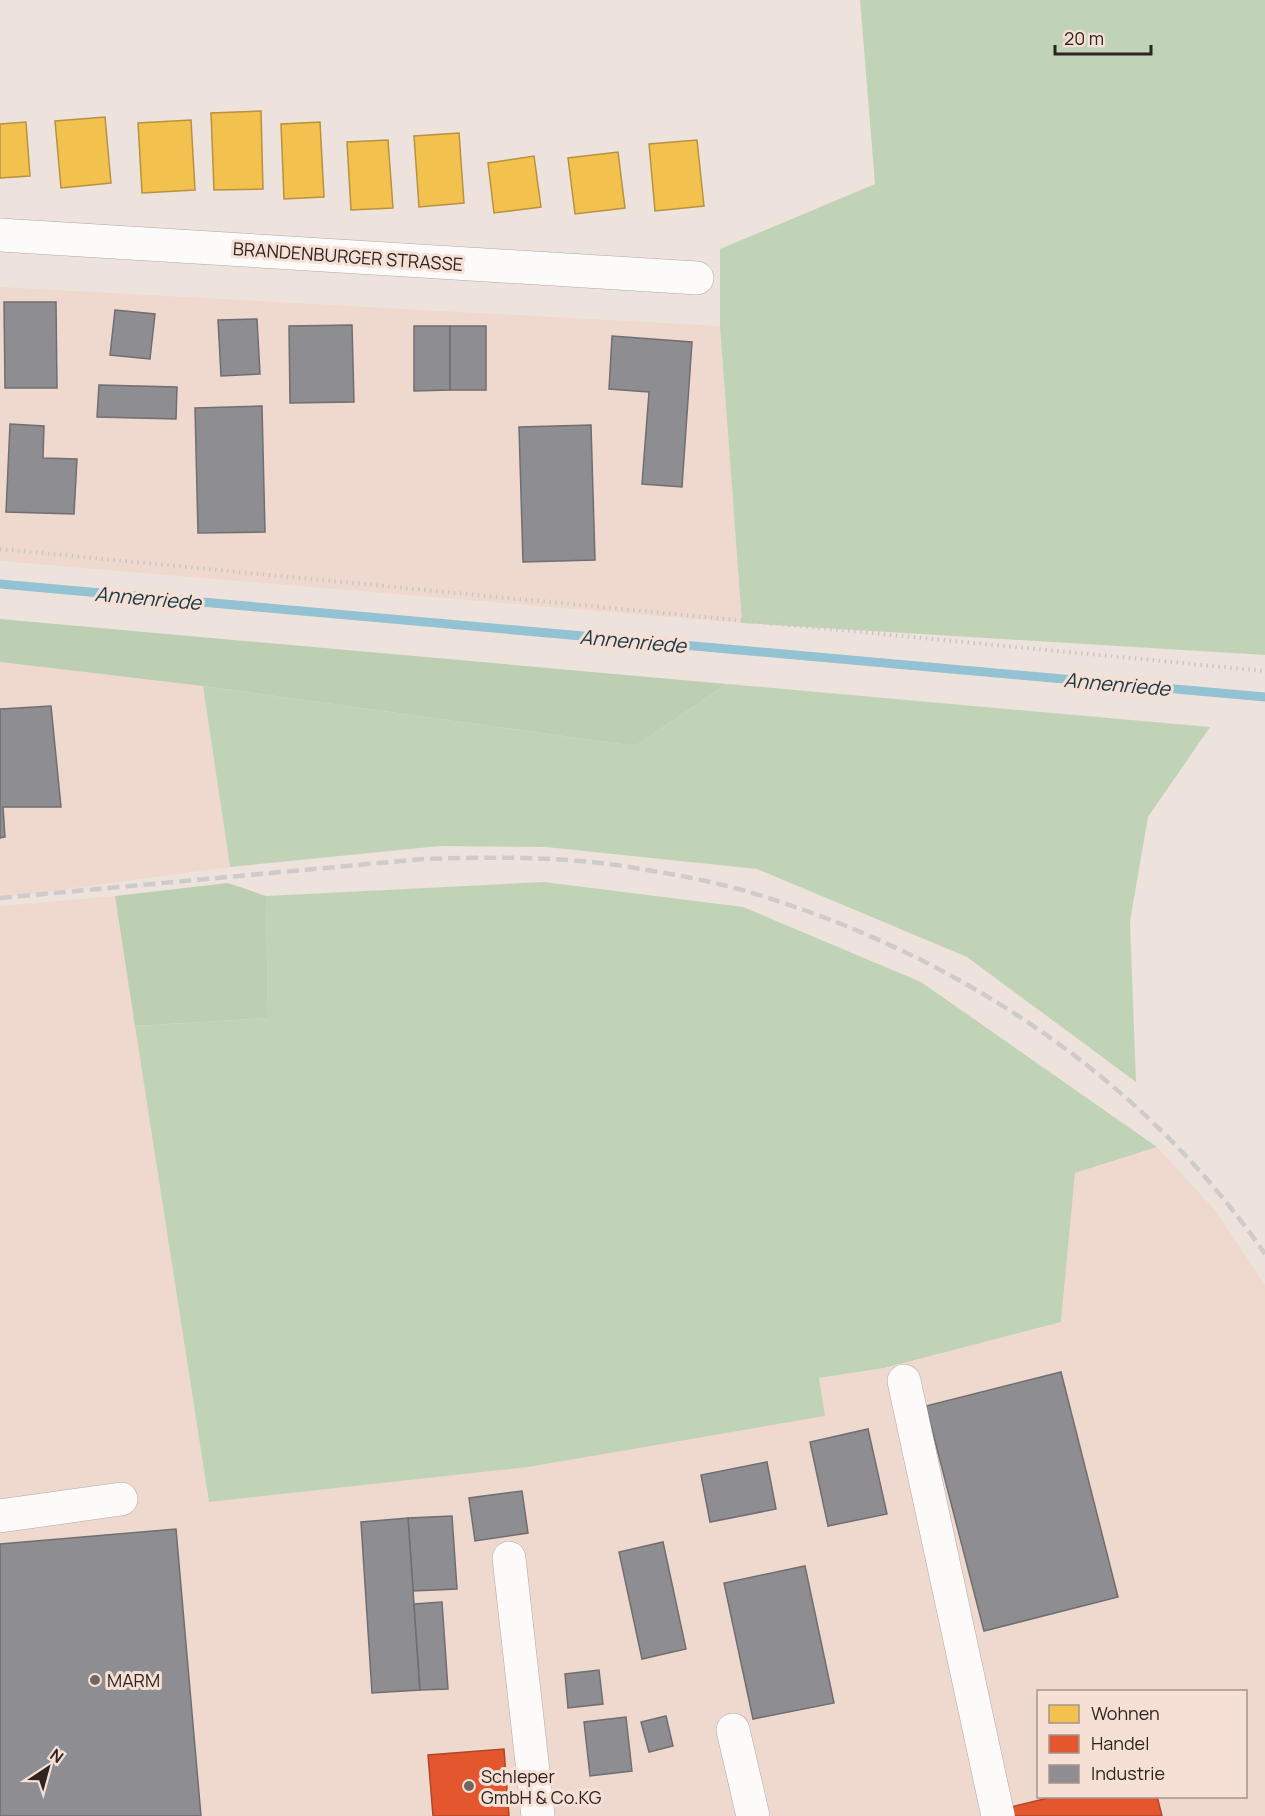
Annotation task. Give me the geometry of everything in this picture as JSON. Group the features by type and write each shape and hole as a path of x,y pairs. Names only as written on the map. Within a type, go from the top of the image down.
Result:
{"street":[{"name":"BRANDENBURGER STRASSE","path":"0,235 697,278"},
{"path":"904,1381 998,1816"},
{"path":"0,1516 121,1499"},
{"path":"509,1558 538,1816"},
{"path":"734,1730 753,1816"}],"path":[{"path":"0,549 1265,671"}],"shaded area":[{"path":"0,287 720,326 742,623 0,561"},
{"path":"0,662 203,686 230,867 0,898"},
{"path":"115,896 210,1502 825,1416 819,1378 884,1368 1061,1322 1075,1173 1157,1147 1215,1210 1265,1285 1265,1816 0,1816 0,906"}],"green space":[{"path":"860,0 1265,0 1265,655 742,623 720,326 720,249 875,184"},
{"path":"0,619 727,684 635,746 203,686 0,662"},
{"path":"727,684 1210,727 1148,817 1130,921 1136,1082 967,957 757,869 546,847 440,846 230,867 203,686 635,746"},
{"path":"544,882 743,907 921,982 1157,1147 1075,1173 1061,1322 884,1368 819,1378 825,1416 528,1467 209,1502 135,1026 268,1018 266,896"},
{"path":"228,883 266,896 268,1018 135,1026 115,896"}],"building: Wohnen":[{"path":"261,111 263,189 214,190 211,113"},
{"path":"105,117 111,183 61,188 55,121"},
{"path":"191,120 195,190 142,193 138,123"},
{"path":"26,122 30,176 0,178 0,124"},
{"path":"320,122 324,197 284,199 281,124"},
{"path":"459,133 464,203 419,207 414,136"},
{"path":"388,140 393,208 351,210 347,142"},
{"path":"697,140 704,206 655,211 649,144"},
{"path":"618,152 625,208 575,214 568,158"},
{"path":"534,156 541,207 494,213 488,163"}],"building: Handel":[{"name":"Schleper GmbH & Co.KG","path":"504,1749 509,1816 433,1816 428,1755"},
{"path":"1048,1798 1158,1798 1162,1816 1013,1816 1011,1807"}],"building: Industrie":[{"path":"4,302 56,302 57,388 5,388"},
{"path":"115,310 155,314 150,359 110,355"},
{"path":"257,319 260,374 221,376 218,320"},
{"path":"352,325 354,402 290,403 289,326"},
{"path":"414,326 450,326 450,390 414,391"},
{"path":"450,326 486,326 486,390 450,390"},
{"path":"612,336 692,342 682,487 642,484 649,392 609,389"},
{"path":"99,385 177,387 176,419 97,417"},
{"path":"262,406 265,532 198,533 195,408"},
{"path":"10,424 44,426 43,458 77,459 74,514 6,512"},
{"path":"591,425 595,560 523,562 519,427"},
{"path":"51,706 61,807 3,807 5,837 0,838 0,709"},
{"path":"1061,1372 1118,1597 984,1631 926,1406"},
{"path":"868,1429 887,1514 828,1526 810,1442"},
{"path":"767,1462 776,1509 710,1522 701,1475"},
{"path":"522,1491 528,1533 475,1541 469,1498"},
{"path":"452,1516 457,1589 413,1591 408,1518"},
{"path":"408,1518 420,1690 372,1693 361,1522"},
{"name":"MARM","path":"176,1529 201,1816 0,1816 0,1544"},
{"path":"663,1542 686,1649 642,1659 619,1552"},
{"path":"805,1566 834,1703 753,1719 724,1583"},
{"path":"442,1602 448,1689 420,1690 414,1604"},
{"path":"599,1670 603,1704 568,1708 565,1674"},
{"path":"666,1716 673,1746 649,1752 641,1722"},
{"path":"626,1717 632,1771 590,1776 584,1722"}],"waterway":[{"name":"Annenriede","path":"0,584 1265,697"}],"railway":[{"path":"0,898 423,859 473,858 523,858 598,863 672,874 736,888 828,919 901,950 972,987 1039,1030 1103,1078 1162,1132 1216,1190 1265,1254"}],"place":[{"name":"MARM","path":"95,1680"},
{"name":"Schleper GmbH & Co.KG","path":"469,1786"}]}
